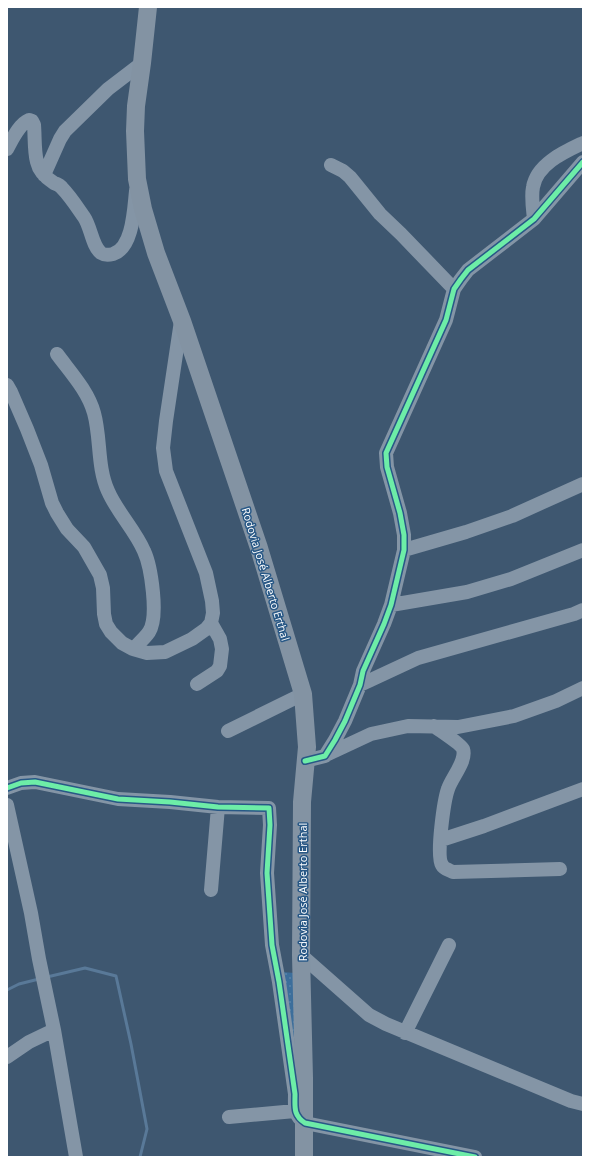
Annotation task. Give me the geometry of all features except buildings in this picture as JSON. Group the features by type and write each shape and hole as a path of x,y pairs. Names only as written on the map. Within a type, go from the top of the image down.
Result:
{"main road":[{"name":"Rodovia José Alberto Erthal","path":"148,7 134,131 137,179 143,208 156,253 182,321 259,548 303,694 307,747 302,802 300,1117 304,1157"}],"street":[{"path":"44,175 60,139 65,132 108,89 142,63"},
{"path":"7,149 24,122 29,120 32,121 34,125 37,162 40,170 52,182 61,186 87,222 96,246 102,253 110,255 117,253 126,244 134,214 137,179"},
{"path":"534,219 533,188 535,179 544,167 559,155 583,143"},
{"path":"325,756 336,740 345,721 360,685 363,671 391,605 404,550 404,535 400,513 386,466 386,454 446,320 454,289 468,270 534,219 583,162"},
{"path":"332,165 350,177 380,214 454,289"},
{"path":"7,385 41,464 52,503 67,529 84,547 100,575 103,588 106,624 111,632 122,643 133,649 148,653 166,652 192,639 206,629 211,622 213,613 206,573 166,471 163,448 182,321"},
{"path":"57,354 84,389 91,403 95,414 102,471 108,491 144,551 151,578 154,616 152,624 149,632 133,649"},
{"path":"404,550 466,532 512,516 583,484"},
{"path":"391,605 467,592 511,579 583,550"},
{"path":"360,685 418,658 574,614 583,610"},
{"path":"198,684 217,671 220,666 222,649 220,639 211,622"},
{"path":"305,761 325,756 371,734 408,726 458,727 514,716 556,701 583,688"},
{"path":"228,731 303,694"},
{"path":"434,726 461,746 463,753 460,765 448,788 443,809 440,854 442,865 453,872 560,869"},
{"path":"7,788 20,783 35,782 118,798 218,807 269,808 270,825 267,873 272,945 279,982 295,1094 300,1117"},
{"path":"441,840 484,826 583,789"},
{"path":"7,805 31,913 54,1030 76,1157"},
{"path":"211,890 218,807"},
{"path":"405,1033 449,945"},
{"path":"301,955 369,1015 405,1033 571,1101 583,1104"},
{"path":"7,1057 29,1042 54,1030"},
{"path":"229,1117 300,1117 475,1157"}],"shaded area":[{"path":"281,972 295,973 294,1069"}],"waterway":[{"path":"47,977 85,968 116,976 147,1129 140,1157"},
{"path":"7,990 19,984 39,979"}],"cycle path":[{"path":"305,761 325,756 335,740 345,721 360,685 363,671 391,605 404,550 404,535 400,513 387,467 386,453 446,320 454,289 468,270 534,219 583,162"},
{"path":"7,788 21,783 35,782 118,799 218,807 269,808 270,825 267,873 272,945 279,982 298,1117 305,1123 475,1157"}]}
